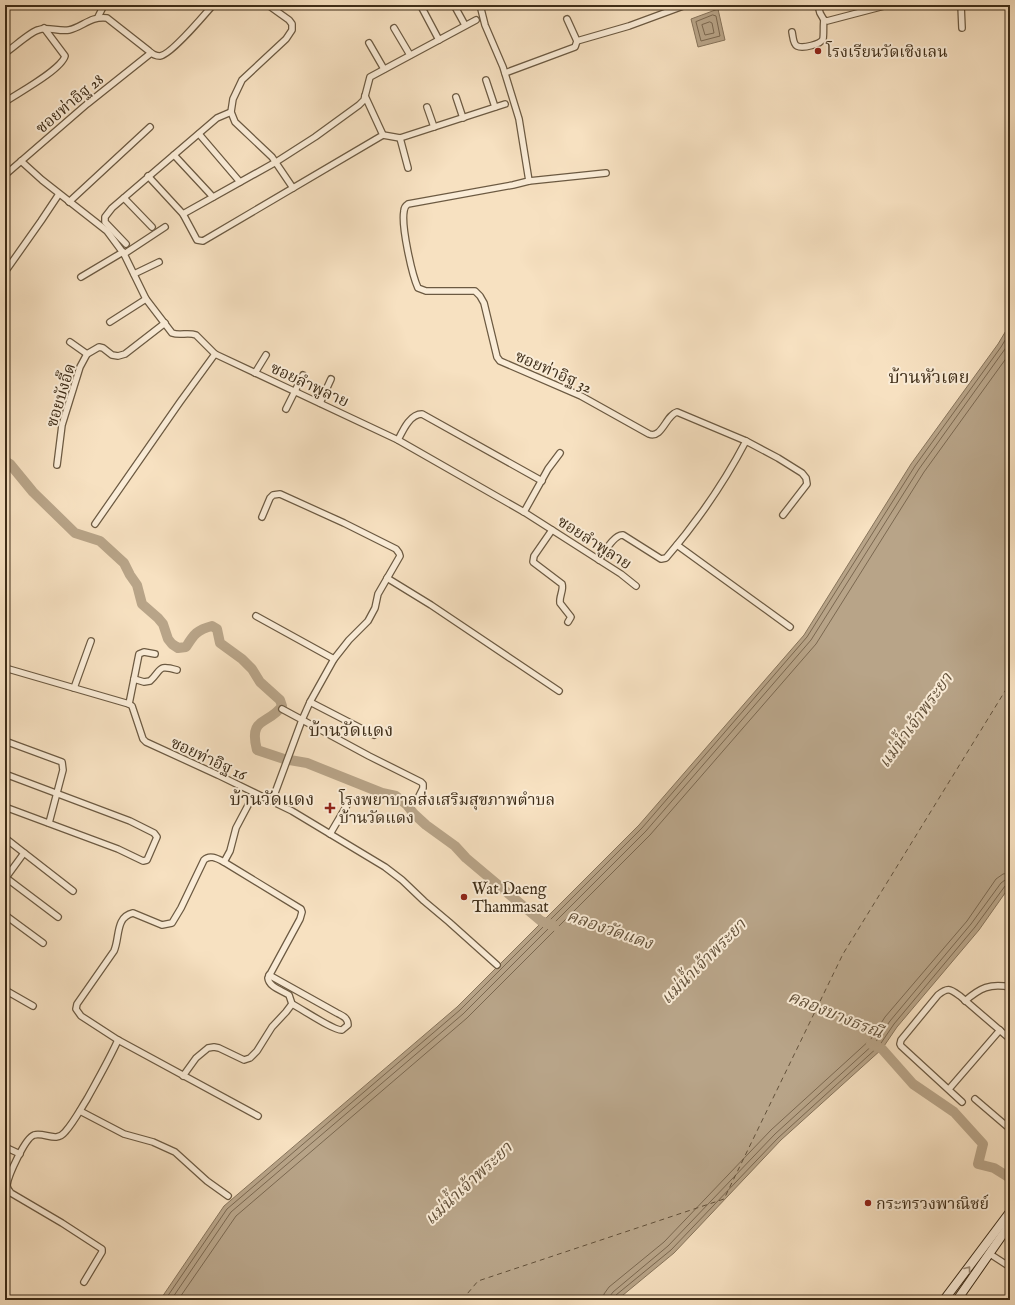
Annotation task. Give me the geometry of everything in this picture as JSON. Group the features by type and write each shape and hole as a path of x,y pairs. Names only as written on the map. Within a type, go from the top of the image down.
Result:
{"main road":[{"path":"944,1300 1010,1212"},
{"path":"957,1300 1010,1224"}],"street":[{"path":"98,17 104,5"},
{"path":"6,51 37,30 44,28 59,31 70,30 98,17 107,18 151,53 161,56 169,52 213,5"},
{"path":"268,5 289,20 292,24 292,30 286,38 242,80 233,99 230,112 235,122 276,162 293,188"},
{"path":"454,5 465,26"},
{"path":"480,5 485,25 505,73 519,118 529,181 606,174"},
{"path":"577,41 629,26 686,5"},
{"path":"792,32 795,44 798,47 806,47 820,42 823,39 824,20 818,5"},
{"path":"824,20 833,20 888,5"},
{"path":"961,5 962,28"},
{"path":"422,8 439,40"},
{"path":"505,73 575,47 577,41 567,19"},
{"path":"183,214 276,162 315,137 360,105 365,96 370,77 476,20"},
{"path":"5,102 46,76 64,60 65,56 63,51 44,28"},
{"path":"394,28 410,56"},
{"path":"369,42 384,69"},
{"name":"ซอยท่าอิฐ 28","path":"5,175 82,109 151,53"},
{"path":"486,80 495,107"},
{"path":"365,96 383,135"},
{"path":"456,97 462,118"},
{"path":"148,176 183,214 197,240 203,241 383,135 400,138 504,104"},
{"path":"427,108 434,127"},
{"path":"126,244 105,222 104,218 112,208 148,176 217,118 230,112"},
{"path":"69,202 150,127"},
{"path":"199,134 240,182"},
{"path":"400,138 408,168"},
{"path":"174,155 213,197"},
{"name":"ซอยลำพูลาย","path":"21,161 59,194 107,231 123,253 146,299 172,333 192,333 196,335 215,354 398,440 524,512 599,560 636,586"},
{"name":"ซอยท่าอิฐ 32","path":"529,181 513,186 408,204 405,206 403,213 405,228 412,271 418,288 426,291 475,292 480,296 484,303 497,356 500,361 581,396 649,434 657,434 673,413 677,412 746,441 793,467 802,473 806,478 806,486 783,515"},
{"path":"5,272 59,194"},
{"path":"124,198 152,227"},
{"path":"81,277 165,227"},
{"path":"134,274 160,262"},
{"path":"110,322 146,299"},
{"name":"ซอยบังอี๊ด","path":"57,465 62,425 80,367 87,354 99,348 103,348 112,355 118,356 124,354 165,323"},
{"path":"70,342 87,354"},
{"path":"95,524 215,354"},
{"path":"255,373 266,355"},
{"path":"286,409 303,375"},
{"path":"320,403 331,379"},
{"path":"398,440 412,418 416,415 422,414 542,481"},
{"path":"599,560 615,537 620,534 662,560 666,558 693,525 728,473 746,441"},
{"path":"524,512 548,469 560,453"},
{"path":"262,516 270,498 273,495 276,494 286,496 344,522 398,551 400,556 378,594 375,608 368,621 349,640 334,659 310,702 272,801"},
{"path":"552,530 534,556 534,562 562,584 563,588 559,601 571,616 571,619 568,622"},
{"path":"677,545 790,627"},
{"path":"387,578 431,605 559,691"},
{"path":"256,616 334,659"},
{"path":"74,688 91,640"},
{"path":"5,668 129,704 139,654 144,652 156,654"},
{"path":"134,679 144,682 150,681 159,669 165,667 177,670"},
{"path":"310,702 374,735"},
{"name":"ซอยท่าอิฐ 16","path":"129,704 132,706 143,739 146,742 218,775 254,794 272,801 392,871 497,965"},
{"path":"282,709 421,782 423,784 423,788 418,798"},
{"path":"5,741 62,762 63,770 48,823"},
{"path":"5,774 130,821 154,833 157,837 147,860 143,861 118,849 5,807"},
{"path":"224,862 230,851 236,828 254,794"},
{"path":"330,834 350,800"},
{"path":"5,838 73,891"},
{"path":"24,853 5,878 58,917"},
{"path":"258,1116 118,1040 81,1016 76,1012 76,1007 114,951 117,932 121,922 133,913 139,914 162,925 172,923 181,908 204,860 211,857 224,862 301,909 302,912 300,919 269,975 269,984 289,995 292,1004 335,1029 342,1030 348,1025 347,1019 269,975"},
{"path":"5,914 43,943"},
{"path":"965,1001 974,993 989,986 998,985 1010,987"},
{"path":"5,990 33,1006"},
{"path":"962,1102 901,1046 900,1042 938,995 944,990 950,990 965,1001 1010,1039"},
{"path":"183,1076 196,1058 208,1048 219,1048 244,1060 250,1058 257,1051 272,1028 292,1004"},
{"path":"948,1089 1000,1030"},
{"path":"84,1282 102,1252 102,1249 11,1193 8,1183 26,1141 34,1135 54,1138 65,1132 80,1111 118,1040"},
{"path":"975,1099 1010,1129"},
{"path":"80,1111 124,1134 153,1142 174,1152 207,1181 228,1196"},
{"path":"5,1147 20,1154"},
{"path":"990,1254 1010,1268"}],"water":[{"path":"718,9 725,40 698,47 691,19"},
{"name":"แม่น้ำเจ้าพระยา","path":"1010,324 1010,886 979,930 897,1027 882,1049 781,1140 674,1253 617,1300 160,1300 224,1206 457,1007 639,825 804,635 911,464 998,344"}],"waterway":[{"name":"คลองวัดแดง","path":"5,461 10,464 33,492 75,533 100,541 124,563 137,585 142,604 163,624 168,639 172,644 178,648 186,647 196,633 212,626 217,629 220,643 242,659 252,669 260,682 280,700 282,706 277,712 261,722 255,731 257,750 284,759 307,763 382,793 396,796 426,825 455,846 466,858 541,921 554,926"},
{"name":"คลองบางธรณี","path":"871,1044 882,1049 913,1084 954,1112 983,1144 978,1164 994,1168 1010,1178"}],"ferry route":[{"path":"462,1300 478,1281 724,1199 843,954 1010,683"}],"place":[{"name":"โรงเรียนวัดเชิงเลน","path":"818,51"},
{"name":"โรงพยาบาลส่งเสริมสุขภาพตำบล บ้านวัดแดง","path":"330,808"},
{"name":"Wat Daeng Thammasat","path":"464,897"},
{"name":"กระทรวงพาณิชย์","path":"868,1203"}],"district":[{"name":"บ้านหัวเตย","path":"929,377"},
{"name":"บ้านวัดแดง","path":"351,730"},
{"name":"บ้านวัดแดง","path":"272,799"}]}
